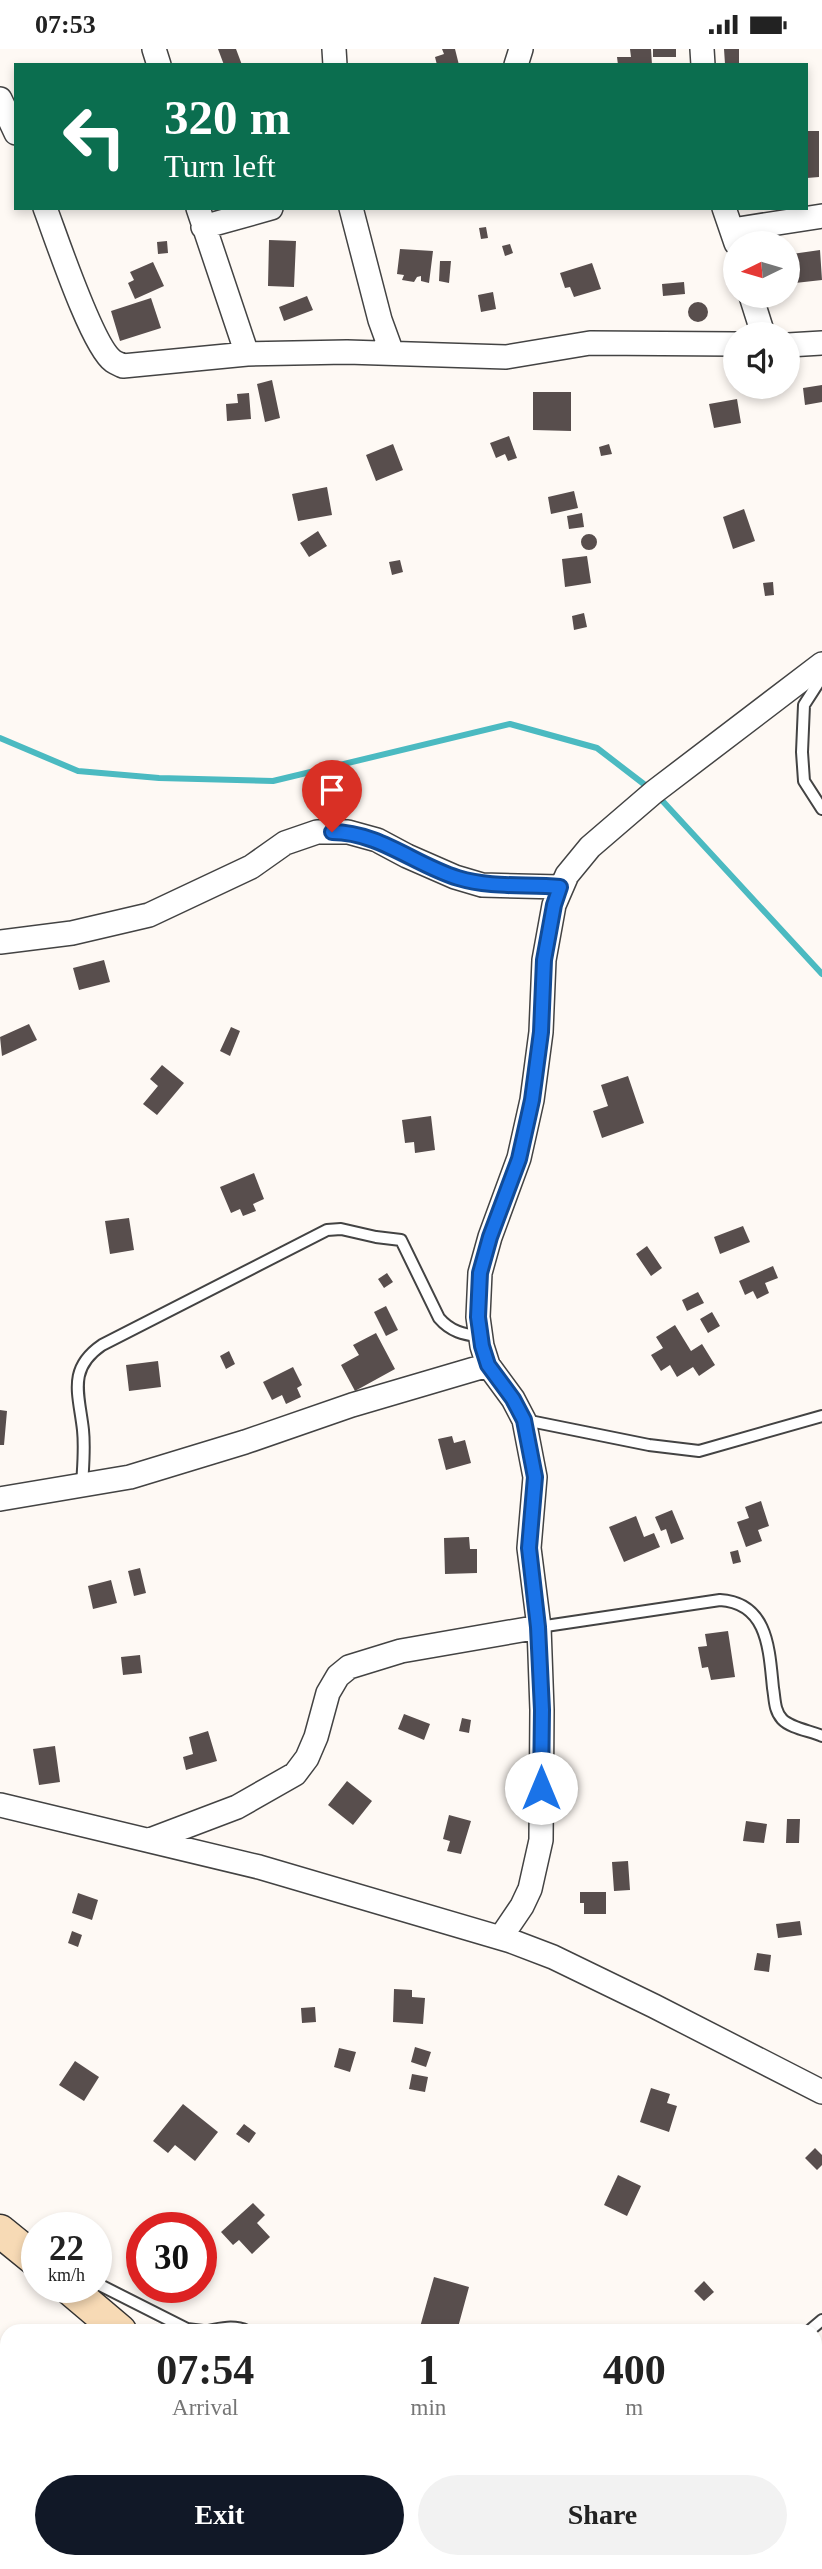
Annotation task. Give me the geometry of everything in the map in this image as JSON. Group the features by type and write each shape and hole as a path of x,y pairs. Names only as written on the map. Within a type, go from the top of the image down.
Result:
{"main road":[{"path":"87,2303 113,2324"}],"street":[{"path":"0,99 14,129"},
{"path":"46,210 82,305 104,351 112,361 123,366 247,353 392,353 506,357 590,343 723,344"},
{"path":"247,353 201,218 257,210"},
{"path":"352,210 380,320 392,353"},
{"path":"731,227 822,216"},
{"path":"800,344 822,343"},
{"path":"501,1937 530,1889 541,1840 542,1710 538,1627 529,1548 535,1477 524,1420 513,1399 488,1365 478,1317 480,1273 490,1237 519,1159 532,1100 541,1032 544,960 554,905 567,875 590,847 645,799 822,664"},
{"path":"0,942 72,933 149,915 251,867 285,843 317,832 348,832 376,840 455,877 482,885 560,887"},
{"path":"0,1499 130,1477 245,1442 352,1405 488,1365"},
{"path":"150,1840 237,1807 295,1774 307,1758 316,1737 328,1693 338,1676 349,1667 401,1651 538,1627"},
{"path":"0,1805 259,1867 501,1937 578,1969 822,2092"}],"lane":[{"path":"822,677 804,705 802,752 804,781 822,809"},
{"path":"82,1486 85,1453 77,1401 79,1373 86,1356 327,1230 341,1229 401,1240 439,1318 447,1328 457,1333 481,1337"},
{"path":"524,1420 649,1445 699,1451 822,1416"},
{"path":"538,1627 720,1600 741,1604 750,1609 759,1622 768,1645 776,1711 784,1722 822,1736"},
{"path":"112,2291 177,2324"}],"building":[{"path":"218,49 236,49 241,63 223,63"},
{"path":"442,49 455,49 458,63 436,63 435,57 444,54"},
{"path":"630,49 651,49 652,63 618,63 617,57 631,57"},
{"path":"653,49 676,49 676,57 653,57"},
{"path":"724,49 739,49 739,63 725,63"},
{"path":"808,131 819,131 819,177 808,178"},
{"path":"486,227 488,238 481,239 479,228"},
{"path":"269,240 296,241 294,287 268,286"},
{"path":"167,241 168,253 158,254 157,242"},
{"path":"510,244 513,253 505,256 502,246"},
{"path":"400,249 433,251 429,283 421,281 421,276 414,282 402,280 404,275 397,274"},
{"path":"820,250 822,280 800,282 800,253"},
{"path":"440,261 451,261 449,283 439,281"},
{"path":"153,262 164,286 135,299 128,283 134,280 130,272"},
{"path":"592,263 601,289 574,297 570,287 565,288 560,273"},
{"path":"684,282 685,294 663,296 662,284"},
{"path":"493,292 496,309 481,312 478,295"},
{"path":"307,296 313,310 284,321 279,307"},
{"path":"151,298 161,328 120,341 111,311"},
{"path":"694,302 702,302 708,312 702,322 694,322 688,316 688,308"},
{"path":"272,380 280,418 265,422 257,384"},
{"path":"822,385 822,402 805,405 803,388"},
{"path":"533,392 571,392 571,431 533,430"},
{"path":"249,393 251,419 227,421 226,404 238,403 237,394"},
{"path":"737,399 741,423 714,428 709,404"},
{"path":"509,436 517,458 508,461 505,454 496,458 490,443"},
{"path":"393,444 403,470 376,481 366,455"},
{"path":"609,444 612,454 601,456 599,447"},
{"path":"327,487 332,515 298,521 292,494"},
{"path":"574,491 578,508 551,514 548,497"},
{"path":"744,509 755,541 733,549 723,517"},
{"path":"582,513 584,527 569,529 567,516"},
{"path":"318,531 327,546 309,557 300,543"},
{"path":"586,534 592,534 597,542 595,548 586,550 581,545 581,539"},
{"path":"587,556 591,583 565,587 562,559"},
{"path":"400,560 403,572 392,575 389,562"},
{"path":"773,582 774,595 765,596 763,583"},
{"path":"584,613 587,627 574,630 572,616"},
{"path":"104,960 110,982 79,990 73,968"},
{"path":"29,1024 37,1040 2,1056 0,1037"},
{"path":"231,1027 240,1031 230,1056 220,1051"},
{"path":"162,1065 184,1083 157,1115 143,1104 158,1086 150,1079"},
{"path":"628,1076 644,1123 602,1138 593,1111 608,1106 601,1085"},
{"path":"431,1116 435,1150 415,1153 414,1142 405,1143 402,1120"},
{"path":"254,1173 264,1199 253,1204 256,1211 243,1216 240,1209 231,1213 220,1187"},
{"path":"129,1218 134,1250 110,1254 105,1221"},
{"path":"743,1226 750,1242 720,1254 714,1237"},
{"path":"647,1246 662,1268 651,1276 636,1254"},
{"path":"773,1266 778,1278 765,1283 769,1293 757,1299 753,1291 745,1295 739,1281"},
{"path":"387,1273 393,1282 384,1288 378,1279"},
{"path":"698,1292 704,1303 687,1311 682,1300"},
{"path":"386,1306 398,1330 386,1336 374,1312"},
{"path":"712,1312 720,1326 708,1333 700,1319"},
{"path":"675,1325 691,1351 702,1344 715,1365 699,1376 693,1367 677,1377 670,1365 661,1371 651,1355 663,1348 656,1337"},
{"path":"376,1333 395,1369 355,1391 341,1365 359,1355 353,1345"},
{"path":"229,1351 235,1364 226,1369 220,1356"},
{"path":"158,1361 161,1387 129,1391 126,1365"},
{"path":"293,1367 302,1385 297,1388 301,1397 286,1404 282,1395 272,1400 263,1382"},
{"path":"0,1410 7,1411 4,1445 0,1445"},
{"path":"452,1436 454,1443 465,1440 471,1463 446,1470 438,1439"},
{"path":"761,1501 769,1526 758,1530 762,1541 746,1547 737,1522 749,1518 745,1507"},
{"path":"672,1510 684,1539 671,1544 666,1529 661,1531 655,1517"},
{"path":"636,1516 644,1537 654,1533 660,1547 624,1562 609,1527"},
{"path":"469,1537 470,1549 477,1549 477,1573 445,1574 444,1538"},
{"path":"738,1550 741,1562 733,1564 730,1552"},
{"path":"140,1568 146,1593 134,1596 128,1571"},
{"path":"111,1580 117,1603 93,1609 88,1586"},
{"path":"728,1631 735,1677 711,1680 708,1667 702,1668 698,1647 707,1646 705,1634"},
{"path":"140,1655 142,1673 123,1675 121,1657"},
{"path":"404,1714 430,1724 424,1740 398,1729"},
{"path":"462,1718 471,1720 469,1733 459,1731"},
{"path":"208,1731 217,1761 186,1770 183,1757 193,1754 189,1737"},
{"path":"55,1746 60,1782 39,1785 33,1749"},
{"path":"347,1781 372,1801 353,1825 328,1805"},
{"path":"449,1815 471,1821 461,1854 447,1851 450,1841 443,1839"},
{"path":"787,1819 800,1819 799,1843 786,1843"},
{"path":"746,1821 767,1824 764,1843 743,1841"},
{"path":"628,1861 630,1890 614,1891 612,1862"},
{"path":"580,1892 606,1892 606,1914 584,1914"},
{"path":"78,1893 98,1900 92,1920 72,1913"},
{"path":"800,1921 802,1935 778,1938 776,1924"},
{"path":"72,1931 82,1935 78,1947 68,1943"},
{"path":"757,1953 771,1955 769,1972 754,1970"},
{"path":"394,1989 412,1990 412,1997 425,1998 423,2024 393,2022"},
{"path":"315,2007 316,2022 302,2023 301,2008"},
{"path":"415,2047 431,2052 426,2067 411,2062"},
{"path":"339,2048 356,2052 350,2072 334,2067"},
{"path":"75,2061 99,2077 84,2101 59,2085"},
{"path":"412,2074 428,2077 425,2092 409,2089"},
{"path":"651,2088 670,2094 667,2103 677,2106 669,2132 640,2122"},
{"path":"183,2104 218,2132 195,2161 175,2145 168,2153 153,2141"},
{"path":"244,2124 256,2133 249,2143 236,2134"},
{"path":"815,2148 822,2155 822,2165 817,2170 805,2158"},
{"path":"618,2175 641,2186 627,2216 604,2205"},
{"path":"253,2203 265,2215 257,2223 270,2237 252,2254 239,2240 233,2245 221,2232"},
{"path":"434,2277 469,2287 459,2324 421,2324"},
{"path":"704,2281 714,2292 704,2301 694,2291"}],"waterway":[{"path":"0,738 78,771 159,778 273,781 510,724 597,748 649,788"},
{"path":"657,795 822,974"}],"route":[{"path":"332,832 348,832 376,840 455,877 482,885 560,887 548,930 544,960 541,1032 532,1100 519,1159 490,1237 480,1273 478,1317 488,1365 513,1399 524,1420 535,1477 529,1548 538,1627 542,1710 541,1788"}]}
